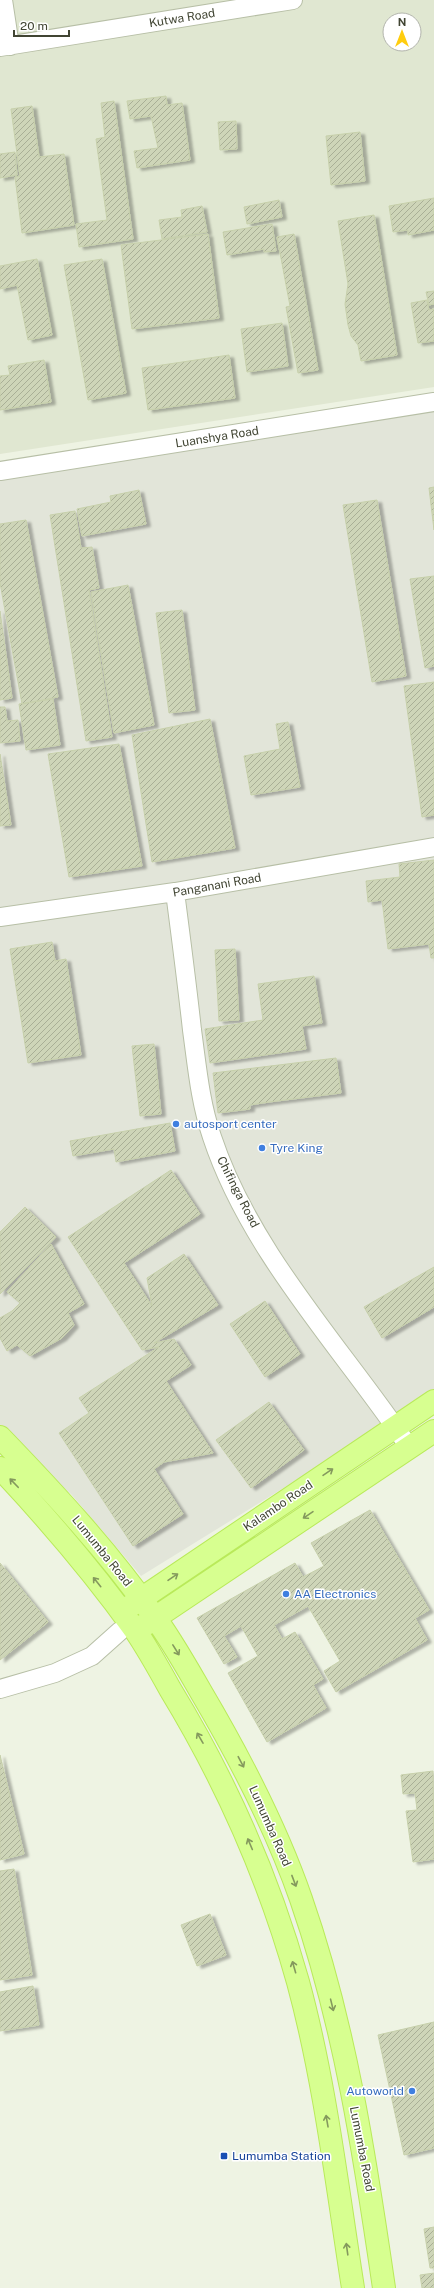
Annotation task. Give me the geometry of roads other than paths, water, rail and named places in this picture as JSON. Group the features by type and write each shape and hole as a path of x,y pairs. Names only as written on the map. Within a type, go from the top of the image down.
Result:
{"main road":[{"name":"Kalambo Road","path":"126,1625 141,1598 434,1400"},
{"name":"Kalambo Road","path":"126,1625 155,1617 434,1430"},
{"name":"Lumumba Road","path":"0,1437 60,1500 155,1617 223,1730 250,1780 279,1842 301,1900 325,1976 341,2042 367,2169 384,2288"},
{"name":"Lumumba Road","path":"0,1468 40,1510 126,1625 201,1740 236,1810 276,1909 298,1983 315,2054 352,2288"}],"street":[{"path":"3,0 5,47"},
{"name":"Kutwa Road","path":"5,47 217,6 293,0"},
{"name":"Luanshya Road","path":"0,471 434,402"},
{"name":"Panganani Road","path":"0,917 175,892 434,847"},
{"name":"Chifinga Road","path":"175,892 201,1099 212,1137 222,1163 238,1198 270,1253 409,1447"},
{"path":"0,1689 55,1673 92,1656 126,1625"}],"place":[{"name":"autosport center","path":"176,1124"},
{"name":"Tyre King","path":"262,1148"},
{"name":"AA Electronics","path":"286,1594"},
{"name":"Autoworld","path":"412,2091"},
{"name":"Lumumba Station","path":"224,2156"}]}
